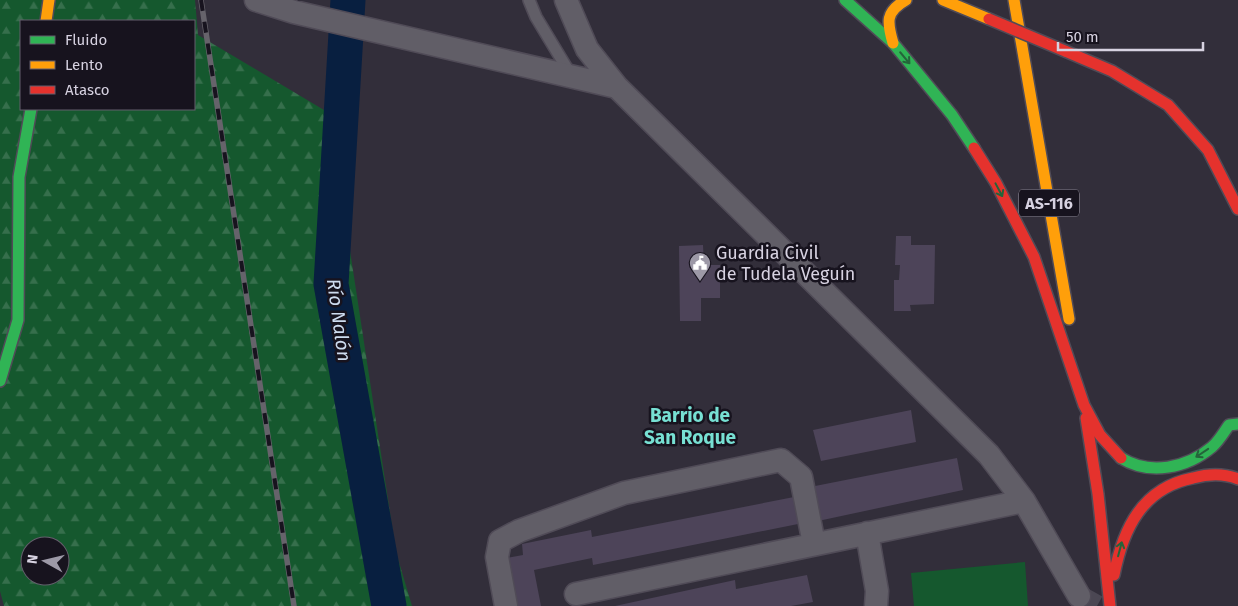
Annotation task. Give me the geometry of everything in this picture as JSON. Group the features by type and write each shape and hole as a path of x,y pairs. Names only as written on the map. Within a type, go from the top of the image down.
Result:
{"main road":[{"path":"46,20 49,0"},
{"path":"845,0 893,43 952,115 996,183 1034,257 1084,405 1100,435 1119,457 1127,462 1146,468 1169,468 1190,461 1213,446 1234,420"},
{"path":"893,43 887,22 890,13 896,5 906,0"},
{"path":"943,0 1112,71 1168,105 1208,150 1238,209"},
{"name":"AS-116","path":"1014,0 1084,405 1098,494 1110,601"},
{"path":"0,381 18,320 19,176 31,110"},
{"path":"1110,601 1121,544 1130,524 1148,501 1163,488 1186,478 1211,474 1237,478"}],"street":[{"path":"256,0 294,12 617,87"},
{"path":"566,0 588,49 617,87 989,455 1024,501 1079,596"},
{"path":"506,606 497,557 500,541 507,537 624,493 781,460 801,477 814,544"},
{"path":"576,594 1024,501"},
{"path":"867,534 877,591 876,606"}],"lane":[{"path":"529,0 536,17 572,77"}],"green space":[{"path":"0,0 195,0 198,35 329,113 396,552 412,606 4,606 0,591"},
{"path":"1025,562 1028,606 914,606 911,573"}],"building":[{"path":"896,236 911,236 911,245 935,245 934,304 910,305 911,311 894,311 894,280 899,280 900,265 895,265"},
{"name":"Guardia Civil de Tudela Veguín","path":"703,245 704,265 720,265 720,298 701,298 701,321 680,321 679,246"},
{"path":"911,410 916,442 821,461 813,430"},
{"path":"957,458 963,490 818,521 810,487"},
{"path":"794,497 798,524 593,565 592,558 534,570 541,606 512,606 502,559 523,555 522,544 591,530 592,537"},
{"path":"807,575 813,602 791,606 615,606 735,580 736,589"}],"waterway":[{"name":"Río Nalón","path":"348,0 331,284 389,606"}],"tunnel":[{"path":"1079,596 1097,606"}],"railway":[{"path":"201,0 294,606"}],"traffic: fast":[{"path":"845,0 893,43 952,115 974,148"},
{"path":"0,381 18,320 19,177 31,110"},
{"path":"1121,458 1132,464 1144,467 1156,468 1180,464 1191,460 1212,447 1229,425 1238,424"}],"traffic: slow":[{"path":"46,20 49,0"},
{"path":"893,43 889,18 894,9 906,0"},
{"path":"943,0 989,19"},
{"path":"1014,0 1069,319"}],"traffic: jam":[{"path":"989,19 1065,51"},
{"path":"1065,51 1112,71 1168,105 1208,150 1238,209"},
{"path":"974,148 996,183 1034,257 1084,405 1100,435 1121,458"},
{"path":"1086,418 1098,494 1110,606"},
{"path":"1114,575 1123,542 1130,527 1138,513 1160,491 1175,483 1204,476 1221,475 1238,479"}],"place":[{"name":"Guardia Civil de Tudela Veguín","path":"700,282"}],"district":[{"name":"Barrio de San Roque","path":"690,426"}]}
